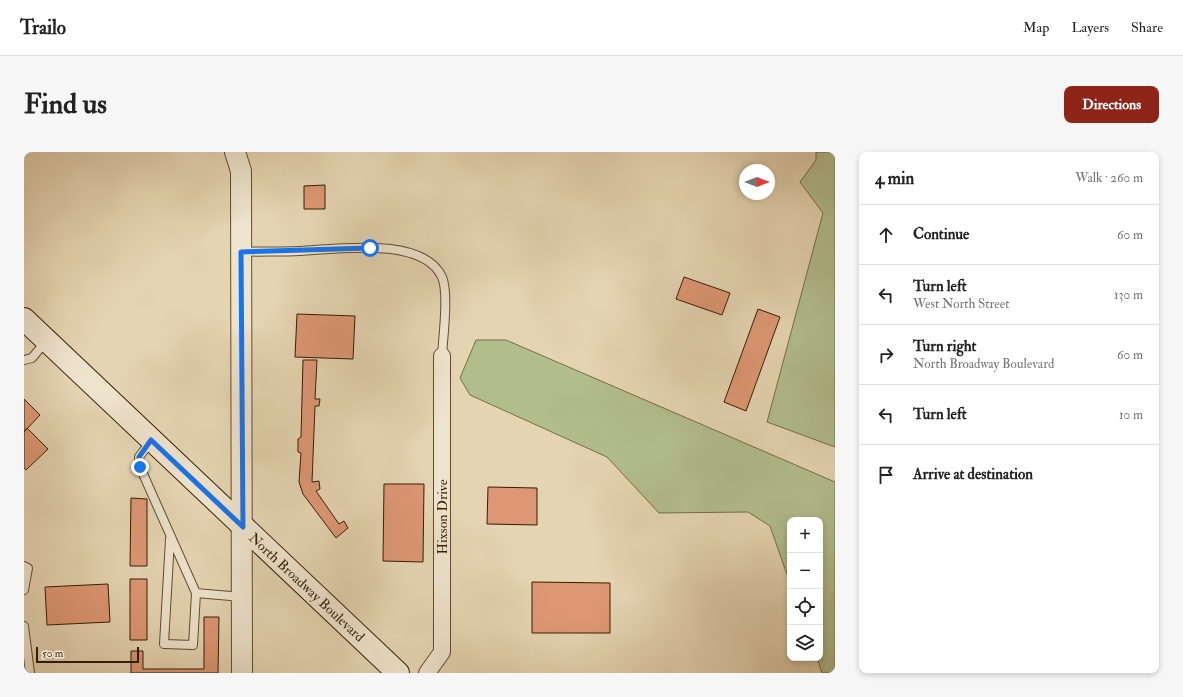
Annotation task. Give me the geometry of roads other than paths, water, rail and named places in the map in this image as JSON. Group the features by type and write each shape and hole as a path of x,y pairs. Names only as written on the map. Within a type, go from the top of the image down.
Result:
{"main road":[{"name":"North Broadway Boulevard","path":"24,319 398,673"}],"street":[{"path":"235,152 241,161 243,527 242,673"},
{"name":"Hixson Drive","path":"427,673 442,652 442,356"}],"lane":[{"path":"241,252 346,248 391,249 417,255 432,262 442,278 445,299 442,356"},
{"path":"24,360 32,358 47,341"},
{"path":"151,440 139,457 140,467 196,593 193,645 164,644 170,536"},
{"path":"24,566 28,568 24,590"},
{"path":"196,593 243,597"},
{"path":"24,626 30,673"}]}
